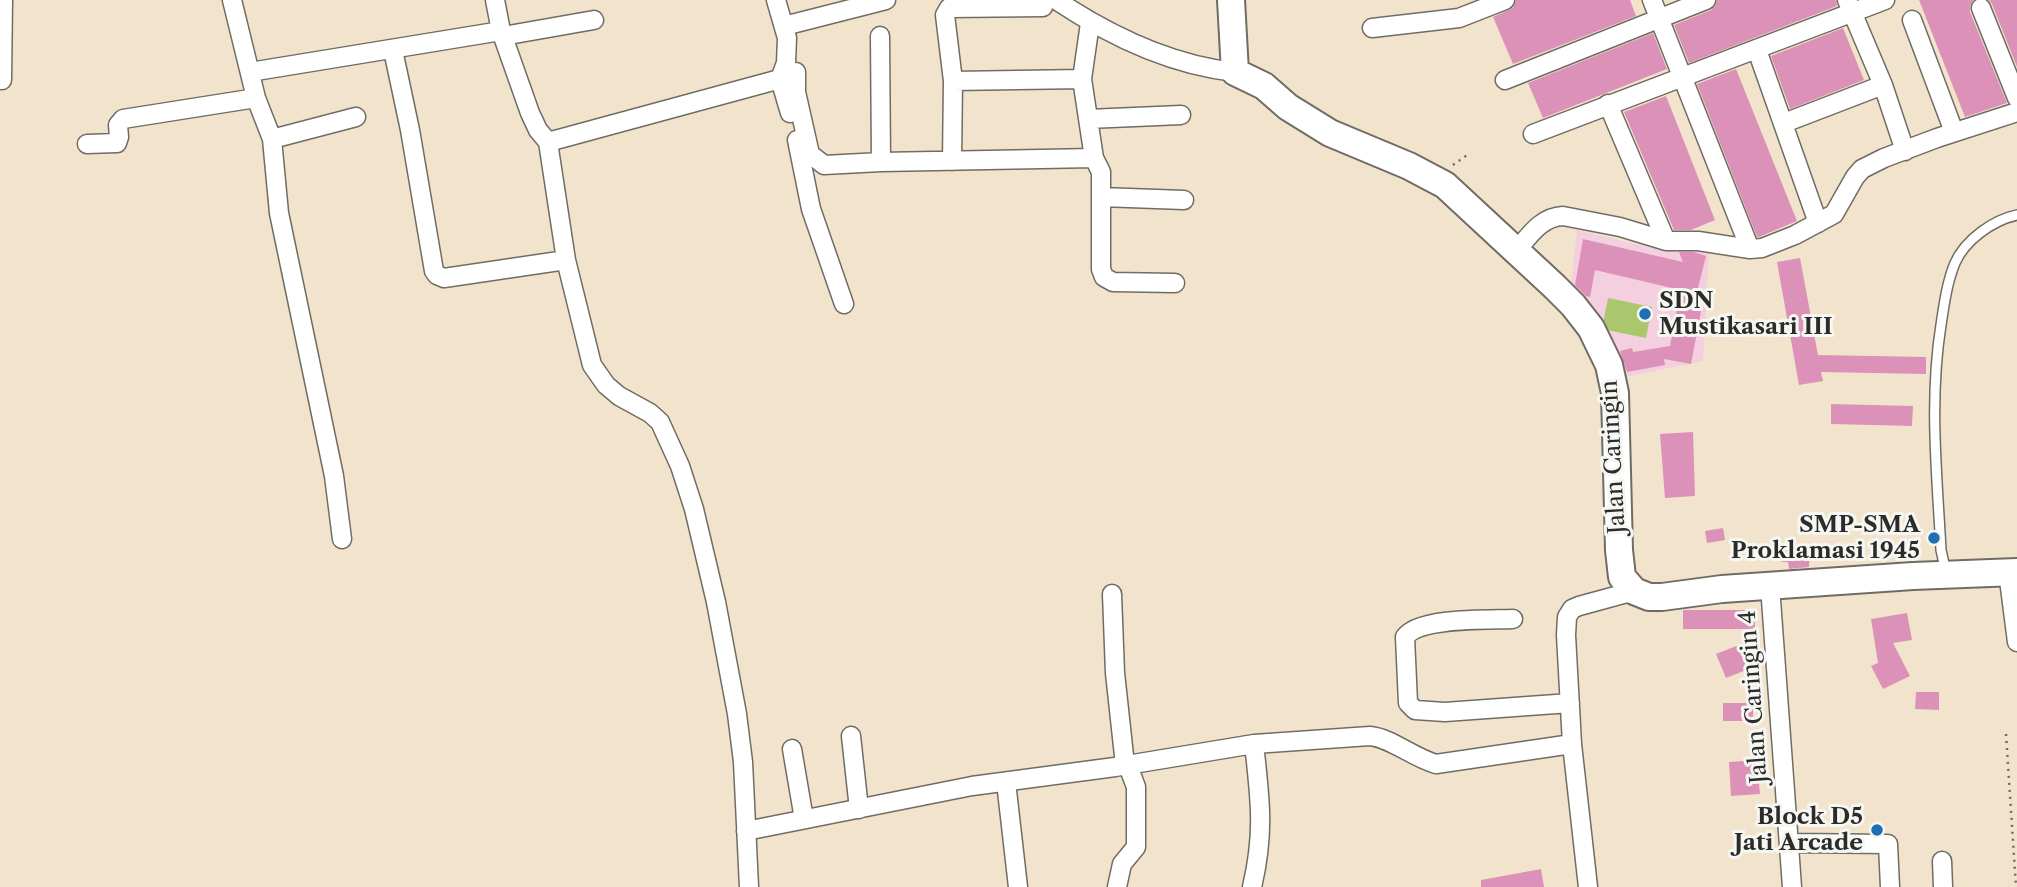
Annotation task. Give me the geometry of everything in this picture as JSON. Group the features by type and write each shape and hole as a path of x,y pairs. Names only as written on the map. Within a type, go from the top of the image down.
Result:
{"street":[{"path":"2,0 2,80"},
{"path":"232,0 256,98 272,139 279,213 334,476 342,539"},
{"path":"495,0 502,33 530,113 538,130 548,142 566,260 585,346 596,374 619,396 650,413 660,422 680,466 694,509 716,602 737,714 743,762 749,887"},
{"path":"776,0 787,38 788,76 811,209 844,304"},
{"path":"784,26 886,0"},
{"path":"953,161 953,81 945,15 949,8 1049,3 1183,63 1235,72 1231,0"},
{"path":"1451,0 1459,18"},
{"path":"1372,28 1459,18 1505,0"},
{"path":"1652,0 1751,249"},
{"path":"1505,80 1706,0"},
{"path":"1533,134 1684,75 1757,50 1850,6 1885,0"},
{"path":"1850,6 1883,85 1905,151"},
{"path":"1981,8 2017,98"},
{"path":"250,72 594,20"},
{"path":"1912,20 1954,132"},
{"path":"1090,23 1082,79 1094,158 1101,172 1101,270 1104,276 1113,282 1175,283"},
{"path":"880,36 881,162"},
{"path":"393,50 410,130 434,271 437,275 444,278 566,260"},
{"path":"1757,50 1818,223"},
{"name":"Jalan Caringin","path":"1235,72 1264,86 1305,119 1330,133 1409,166 1445,185 1573,305 1591,328 1609,365 1615,393 1619,550 1622,577 1634,591"},
{"path":"548,142 788,76"},
{"path":"788,76 796,92 810,154 824,165 1094,158"},
{"path":"953,81 1082,79"},
{"path":"1784,123 1883,85"},
{"path":"87,144 117,143 120,137 118,125 123,119 256,98"},
{"path":"1608,104 1666,240"},
{"path":"1516,251 1546,219 1563,216 1620,227 1666,240 1698,241 1751,249 1774,244 1833,215 1862,169 1954,132 2017,112"},
{"path":"1088,119 1181,115"},
{"path":"272,139 356,117"},
{"path":"1101,197 1184,200"},
{"path":"1588,887 1572,744 1566,635 1567,617 1572,609 1634,591 1649,597 1770,586 2013,572 2017,642"},
{"name":"Jalan Caringin 4","path":"1770,586 1792,887"},
{"path":"1112,594 1115,673 1125,765 1136,787 1136,846 1124,861 1118,887"},
{"path":"1513,619 1432,624 1409,632 1405,637 1408,703 1415,710 1445,712 1570,703"},
{"path":"851,736 859,809"},
{"path":"746,831 933,793 1254,744 1381,737 1418,759 1436,764 1572,744"},
{"path":"1252,887 1262,837 1254,744"},
{"path":"792,749 804,819"},
{"path":"1006,782 1018,887"},
{"path":"1794,843 1888,844 1890,887"},
{"path":"1942,861 1943,887"}],"lane":[{"path":"1946,574 1941,550 1934,403 1943,309 1956,261 1964,248 1987,228 2017,215"}],"path":[{"path":"2007,734 2016,887"}],"shaded area":[{"name":"SDN Mustikasari III","path":"1577,230 1664,251 1688,247 1709,252 1703,361 1616,379 1570,294"}],"green space":[{"path":"1608,298 1652,307 1646,338 1602,329"}],"building":[{"path":"1516,0 1630,0 1636,16 1513,64 1493,17 1513,8"},
{"path":"1717,0 1836,0 1837,6 1689,63 1674,25 1711,10"},
{"path":"1919,0 1973,0 1970,12 2007,103 1965,117"},
{"path":"1989,0 2017,0 2017,67 1992,4"},
{"path":"1843,28 1864,80 1790,109 1771,56"},
{"path":"1653,33 1667,69 1543,118 1528,83"},
{"path":"1736,69 1797,221 1759,237 1697,84"},
{"path":"1666,96 1715,220 1691,230 1674,230 1624,112"},
{"path":"1583,239 1683,262 1679,252 1694,252 1706,256 1694,304 1702,306 1691,364 1664,359 1665,365 1627,372 1620,351 1632,348 1633,352 1670,346 1680,293 1672,291 1672,288 1595,270 1590,297 1586,296 1575,285"},
{"path":"1800,258 1818,355 1926,357 1926,374 1821,372 1823,381 1799,385 1777,262"},
{"path":"1831,404 1913,406 1912,426 1831,424"},
{"path":"1693,432 1695,496 1665,498 1660,434"},
{"path":"1723,528 1725,540 1707,543 1705,531"},
{"path":"1810,547 1809,567 1789,569 1788,562 1782,562 1781,548"},
{"path":"1683,610 1755,610 1755,629 1683,629"},
{"path":"1907,613 1912,640 1893,643 1910,676 1883,689 1871,666 1878,663 1871,619"},
{"path":"1744,643 1754,667 1726,678 1716,654"},
{"path":"1916,692 1939,692 1939,710 1915,709"},
{"path":"1723,703 1753,703 1753,721 1723,721"},
{"path":"1757,760 1760,794 1731,796 1729,762"},
{"path":"1541,869 1544,887 1481,887 1481,880"}],"place":[{"name":"SDN Mustikasari III","path":"1645,314"},
{"name":"SMP-SMA Proklamasi 1945","path":"1934,538"},
{"name":"Block D5 Jati Arcade","path":"1877,830"}]}
